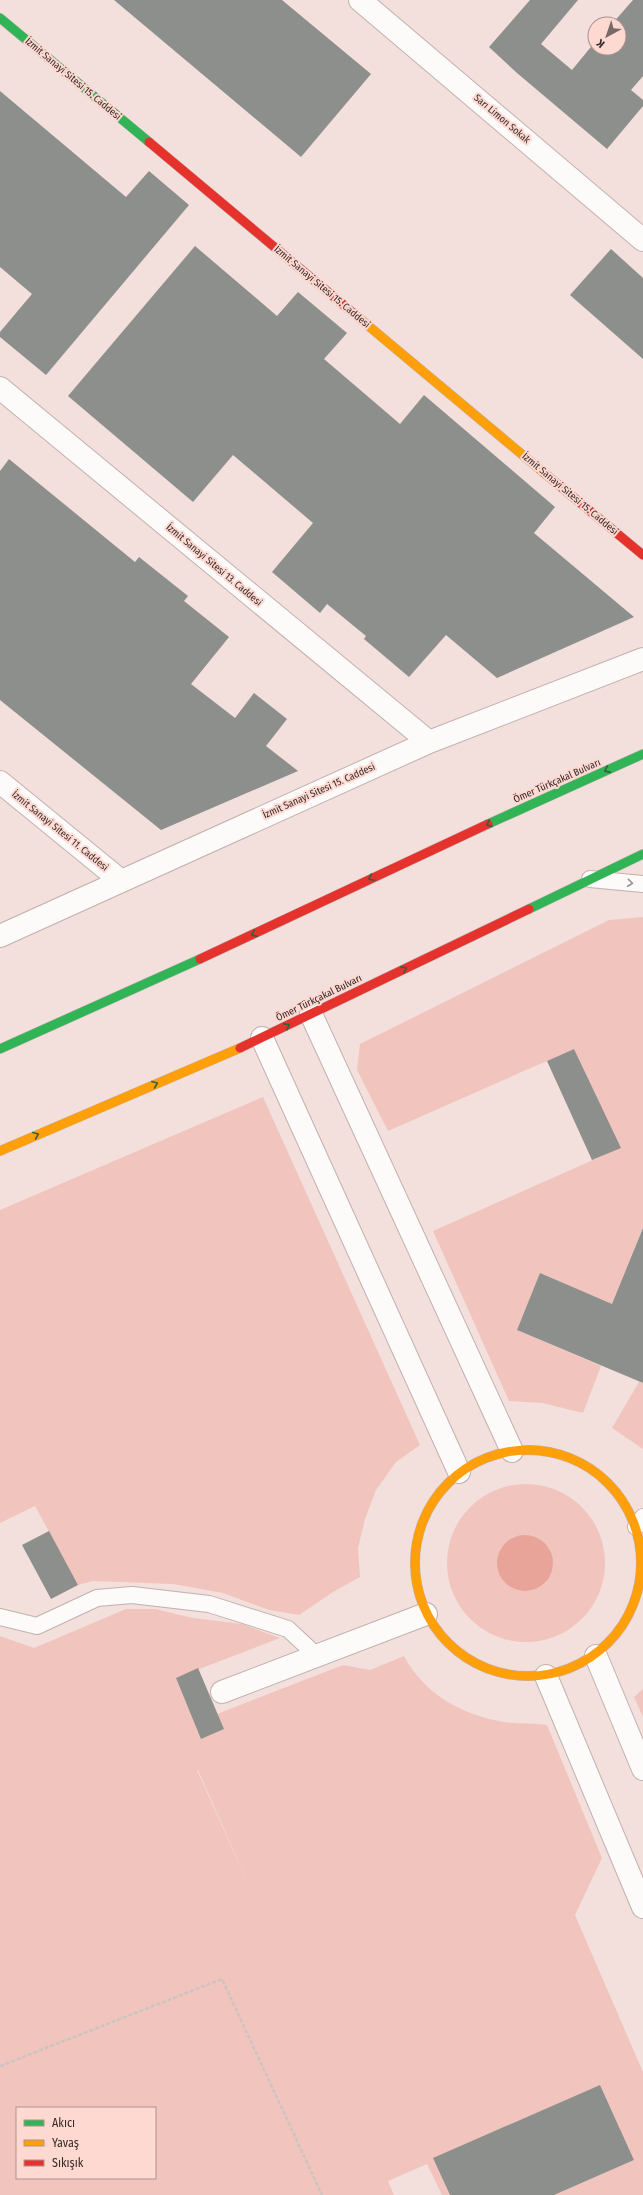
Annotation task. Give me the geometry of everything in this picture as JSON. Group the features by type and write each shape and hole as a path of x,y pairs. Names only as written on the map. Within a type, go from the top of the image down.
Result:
{"street":[{"name":"Sarı Limon Sokak","path":"360,0 643,240"},
{"name":"İzmit Sanayi Sitesi 15. Caddesi","path":"0,18 643,555"},
{"name":"İzmit Sanayi Sitesi 13. Caddesi","path":"0,388 429,742"},
{"name":"İzmit Sanayi Sitesi 15. Caddesi","path":"0,936 120,880 429,742 643,659"},
{"name":"Ömer Türkçakal Bulvarı","path":"0,1049 224,948 427,852 643,754"},
{"name":"İzmit Sanayi Sitesi 11. Caddesi","path":"0,782 120,880"},
{"name":"Ömer Türkçakal Bulvarı","path":"0,1151 262,1038 643,854"},
{"path":"311,1014 512,1450"},
{"path":"262,1038 459,1472"},
{"path":"512,1450 551,1452 588,1466 617,1492 640,1522 642,1562 637,1598 621,1630 596,1656 572,1668 546,1676 518,1677 489,1671 464,1657 442,1638 426,1614 416,1584 415,1552 422,1522 437,1494 459,1472 484,1458 512,1450"},
{"path":"222,1692 426,1614"},
{"path":"596,1656 643,1769"},
{"path":"546,1676 643,1907"}],"lane":[{"path":"589,879 643,884"},
{"path":"0,1617 37,1626 97,1598 132,1595 209,1604 288,1629 318,1656"}],"path":[{"path":"0,2066 222,1979 322,2195"}],"shaded area":[{"path":"643,917 643,1228 612,1304 540,1274 517,1330 601,1366 583,1413 543,1403 509,1401 433,1231 620,1148 574,1049 388,1131 357,1070 360,1044 609,920"},
{"path":"263,1097 420,1445 396,1462 376,1490 365,1519 358,1548 360,1577 333,1592 299,1615 269,1610 223,1593 173,1584 93,1581 78,1585 35,1506 0,1523 0,1210"},
{"path":"639,1382 643,1383 643,1449 612,1428"},
{"path":"534,1484 549,1487 563,1493 582,1507 592,1519 602,1540 605,1563 602,1586 592,1607 582,1619 570,1629 549,1639 534,1642 518,1642 503,1639 482,1629 470,1619 460,1607 450,1586 448,1578 447,1555 450,1540 460,1519 470,1507 482,1497 503,1487 511,1485"},
{"path":"519,1535 531,1535 541,1539 549,1547 553,1557 553,1569 549,1579 541,1587 531,1591 519,1591 509,1587 501,1579 497,1569 497,1557 501,1547 509,1539"},
{"path":"126,1609 155,1609 193,1618 242,1624 280,1638 176,1678 202,1738 224,1729 217,1714 343,1665 370,1670 404,1656 412,1669 433,1692 459,1708 488,1719 504,1722 547,1725 602,1858 575,1915 643,2072 643,2195 554,2195 634,2160 600,2085 434,2158 450,2195 442,2195 427,2164 388,2181 394,2195 0,2195 0,1636 34,1648","holes":["197,1770 198,1770 255,1900"]},
{"path":"643,1689 643,1717 634,1697"}],"building":[{"path":"114,0 282,0 371,74 301,157"},
{"path":"530,0 578,0 541,44 572,70 587,52 587,56 627,56 627,16 619,16 633,0 643,0 643,76 631,90 643,100 643,106 607,149 517,73 489,47"},
{"path":"0,91 126,197 149,171 189,205 46,375 0,337 0,332 32,294 0,267"},
{"path":"195,246 277,316 298,292 347,333 324,359 400,424 424,395 555,507 534,533 634,617 497,678 446,635 409,677 364,639 366,636 327,604 320,613 272,572 313,523 233,455 193,502 68,396"},
{"path":"611,249 643,278 643,359 570,295"},
{"path":"9,459 135,562 139,557 188,596 184,601 229,637 191,684 235,718 254,693 287,719 266,746 298,771 161,830 0,700 0,471"},
{"path":"574,1049 621,1148 592,1160 547,1061"},
{"path":"643,1228 643,1383 517,1330 540,1273 612,1304"},
{"path":"49,1531 78,1585 51,1599 22,1545"},
{"path":"198,1668 224,1729 201,1739 176,1678"},
{"path":"600,2085 634,2160 554,2195 450,2195 433,2158"}],"traffic: fast":[{"path":"0,18 149,142"},
{"path":"488,824 643,754"},
{"path":"529,909 643,854"},
{"path":"0,1049 200,959"}],"traffic: slow":[{"path":"359,318 543,472"},
{"path":"0,1151 240,1048"},
{"path":"517,1450 539,1450 571,1458 581,1463 600,1475 616,1491 633,1520 639,1541 641,1563 639,1585 633,1606 616,1635 600,1651 571,1668 539,1676 517,1676 485,1668 475,1663 456,1651 440,1635 423,1606 415,1574 415,1552 423,1520 428,1510 440,1491 456,1475 485,1458 517,1450"}],"traffic: jam":[{"path":"149,142 359,318"},
{"path":"543,472 643,555"},
{"path":"200,959 488,824"},
{"path":"240,1048 529,909"}]}
